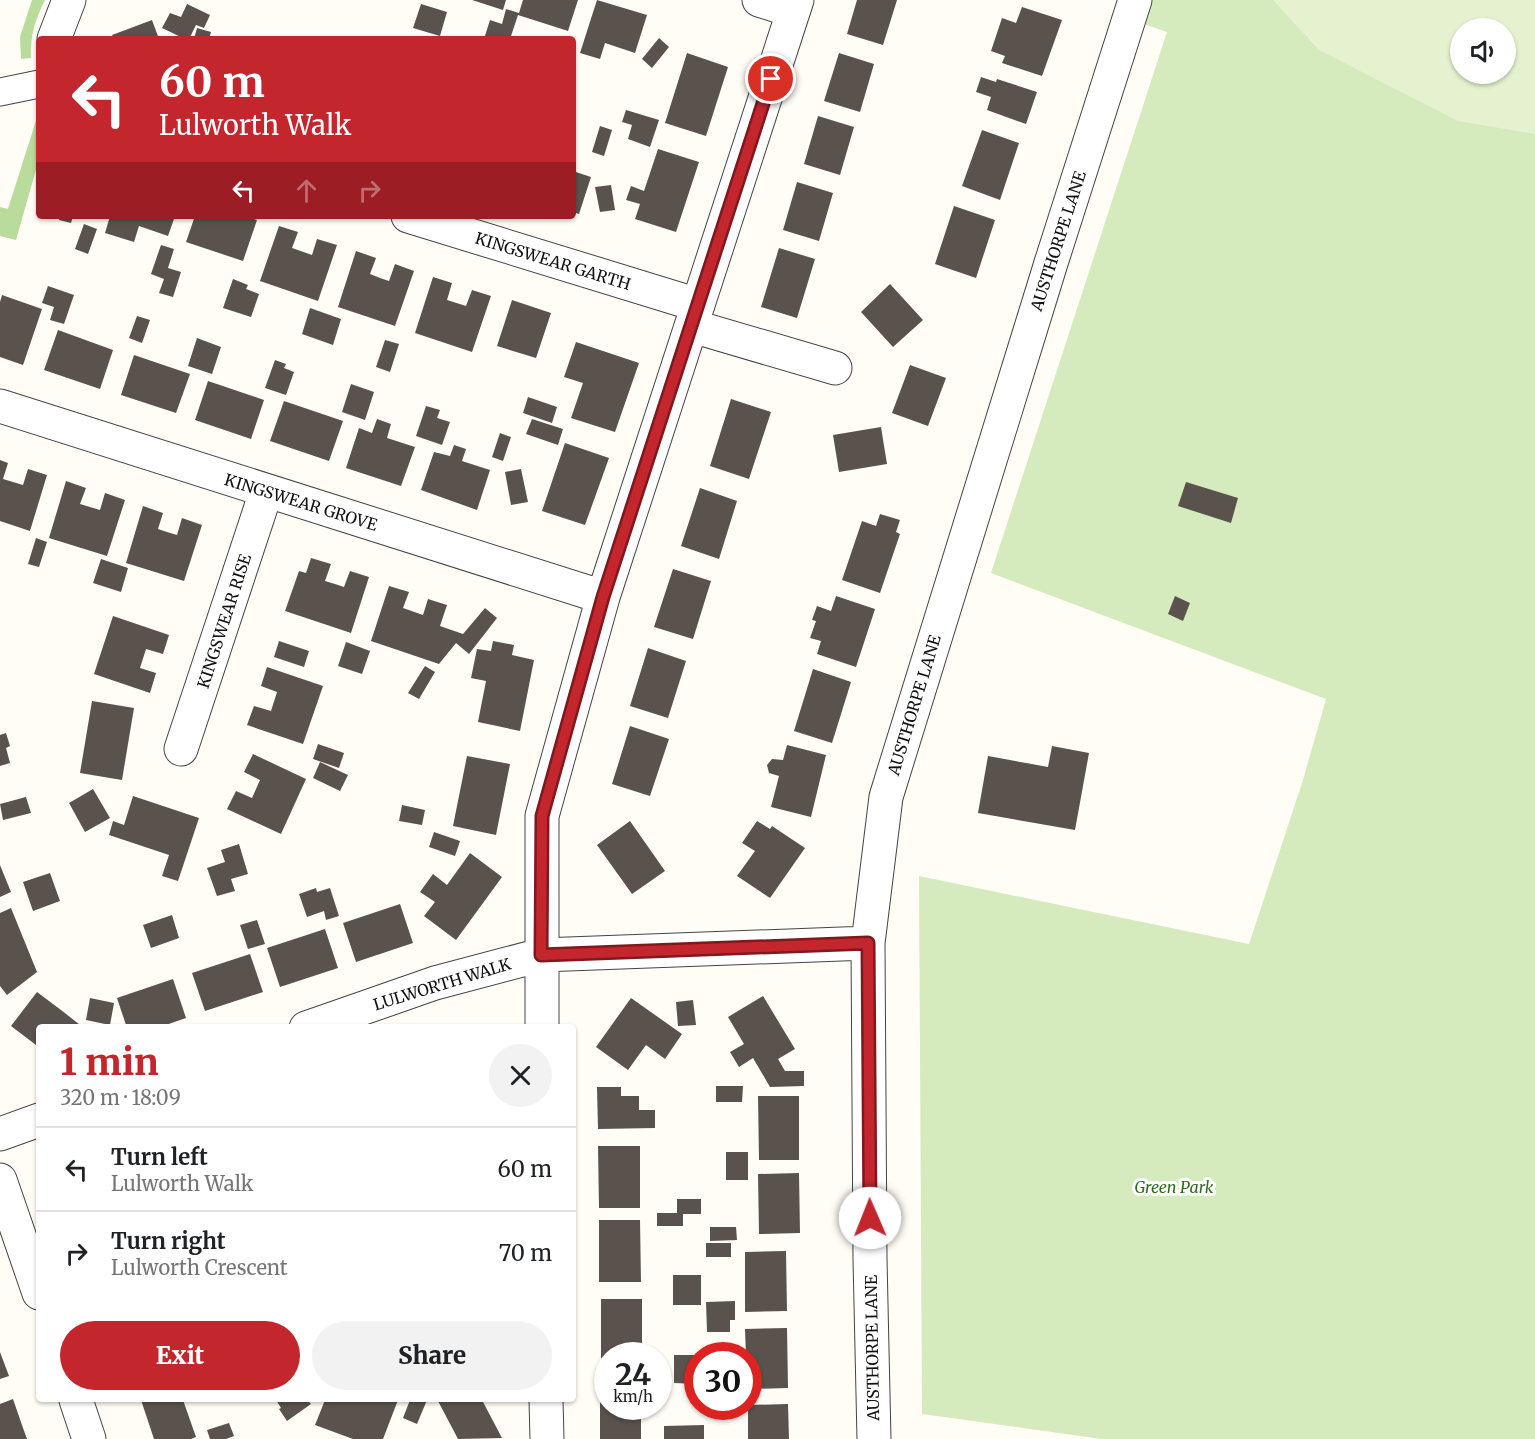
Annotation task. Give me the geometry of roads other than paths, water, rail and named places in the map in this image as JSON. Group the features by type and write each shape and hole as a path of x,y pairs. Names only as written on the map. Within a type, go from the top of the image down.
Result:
{"street":[{"path":"55,36 69,0"},
{"path":"542,1024 542,816 603,597 795,5 759,0"},
{"name":"AUSTHORPE LANE","path":"874,1439 868,943 886,797 1047,275 1135,0"},
{"path":"0,92 36,85"},
{"name":"KINGSWEAR GARTH","path":"417,219 695,316 835,368"},
{"name":"KINGSWEAR GROVE","path":"0,406 603,597"},
{"name":"KINGSWEAR RISE","path":"181,749 266,492"},
{"name":"LULWORTH WALK","path":"317,1024 435,983 541,955 868,943"},
{"path":"0,1134 36,1121"},
{"path":"0,1180 36,1284"},
{"path":"77,1402 89,1439"},
{"path":"546,1402 547,1439"}],"park label":[{"name":"Green Park","path":"1174,1187"}]}
